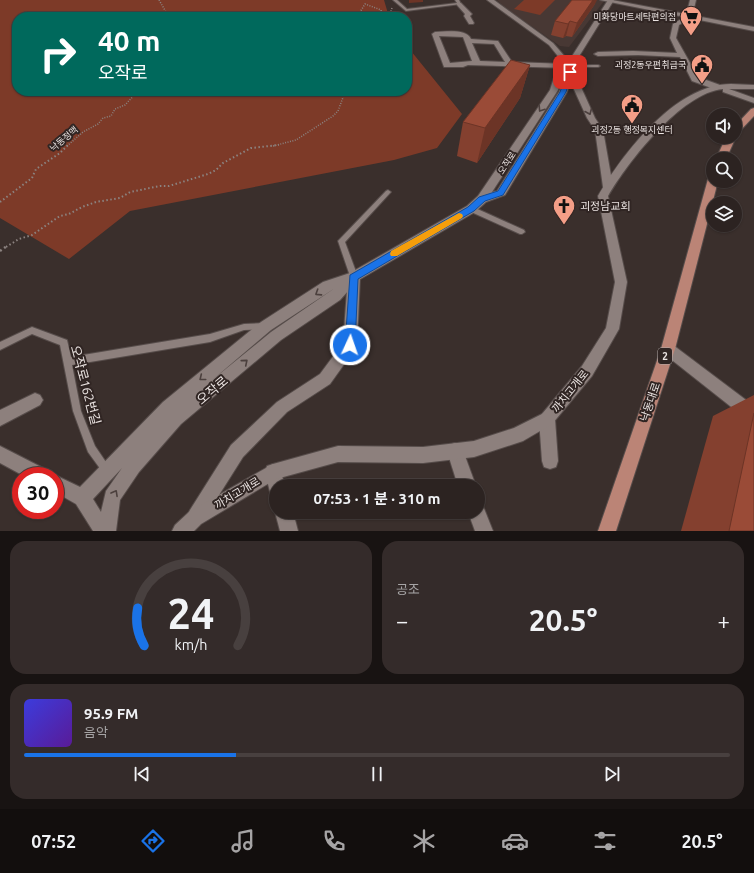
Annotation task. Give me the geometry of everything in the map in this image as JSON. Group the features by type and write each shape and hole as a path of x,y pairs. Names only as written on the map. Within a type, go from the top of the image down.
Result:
{"main road":[{"path":"742,124 753,113"},
{"name":"낙동대로","path":"607,531 668,349 711,188"}],"street":[{"path":"490,0 551,44 569,66 577,73 576,85 591,118 599,130 608,186"},
{"path":"569,66 608,0 754,29"},
{"path":"693,0 689,17 676,24 673,38 695,79 754,101"},
{"path":"458,2 469,14 467,16 471,23"},
{"path":"477,64 469,41 463,34 435,34 447,65 510,64 569,66"},
{"path":"469,41 496,42 510,64"},
{"path":"598,54 635,54 634,53 681,55"},
{"name":"오작로","path":"82,498 168,407 266,326 327,286 354,278 471,209 482,199 501,193 563,92 570,72 569,66"},
{"name":"까치고개로","path":"274,479 338,454 423,455 474,449 517,435 547,419 588,371 612,329 621,282 603,196 608,186 629,156 666,117 691,98 717,87 754,88"},
{"name":"오작로","path":"107,531 112,497 133,466 176,419 276,336 336,296 354,278"},
{"name":"까치고개로","path":"181,531 195,518 237,451 282,407 325,379 350,345 354,278"},
{"path":"668,349 754,416"},
{"path":"0,418 35,400"},
{"path":"547,419 550,460"},
{"path":"455,451 465,479"},
{"path":"0,454 25,467"},
{"name":"까치고개로","path":"195,518 269,481"},
{"path":"64,488 82,498 103,531"},
{"path":"286,519 289,531"},
{"path":"480,519 484,531"}],"lane":[{"path":"395,0 406,10 458,2"},
{"path":"569,66 598,66"},
{"path":"354,278 341,241 388,192"},
{"path":"471,209 522,232"},
{"path":"67,362 210,338 244,327 266,326"},
{"name":"오작로162번길","path":"0,346 32,330 64,343 77,411 91,449 107,472"}],"path":[{"path":"159,0 166,12"},
{"path":"360,12 365,4 381,10 381,12"},
{"name":"낙동정맥","path":"0,202 32,178 36,169 60,153 83,132 98,124 103,118 111,116 115,109 125,105 133,96"},
{"path":"0,251 19,239 32,235 60,216 69,214 96,202 120,198 130,192 160,186 169,186 208,174 216,170 223,163 251,148 277,146 296,140 334,116 343,96"}],"shaded area":[{"path":"0,0 384,0 388,12 12,12 12,96 412,96 412,52 462,114 437,148 394,160 130,211 69,259 0,218"},
{"path":"497,0 604,1 569,47 560,46 504,7"},
{"path":"524,0 555,0 540,15 514,9"}],"building":[{"path":"572,0 593,0 577,23 570,21 568,24 555,21"},
{"path":"511,60 530,65 485,128 463,122"},
{"path":"754,413 754,531 729,531"}],"slow traffic":[{"path":"394,254 459,216"}],"place":[{"name":"미화당마트세탁편의점","path":"691,36"},
{"name":"괴정2동우편취급국","path":"702,84"},
{"name":"괴정2동 행정복지센터","path":"632,124"},
{"name":"괴정남교회","path":"564,226"}],"route":[{"path":"350,345 354,278 471,209 482,199 501,193 563,92 570,72"}]}
